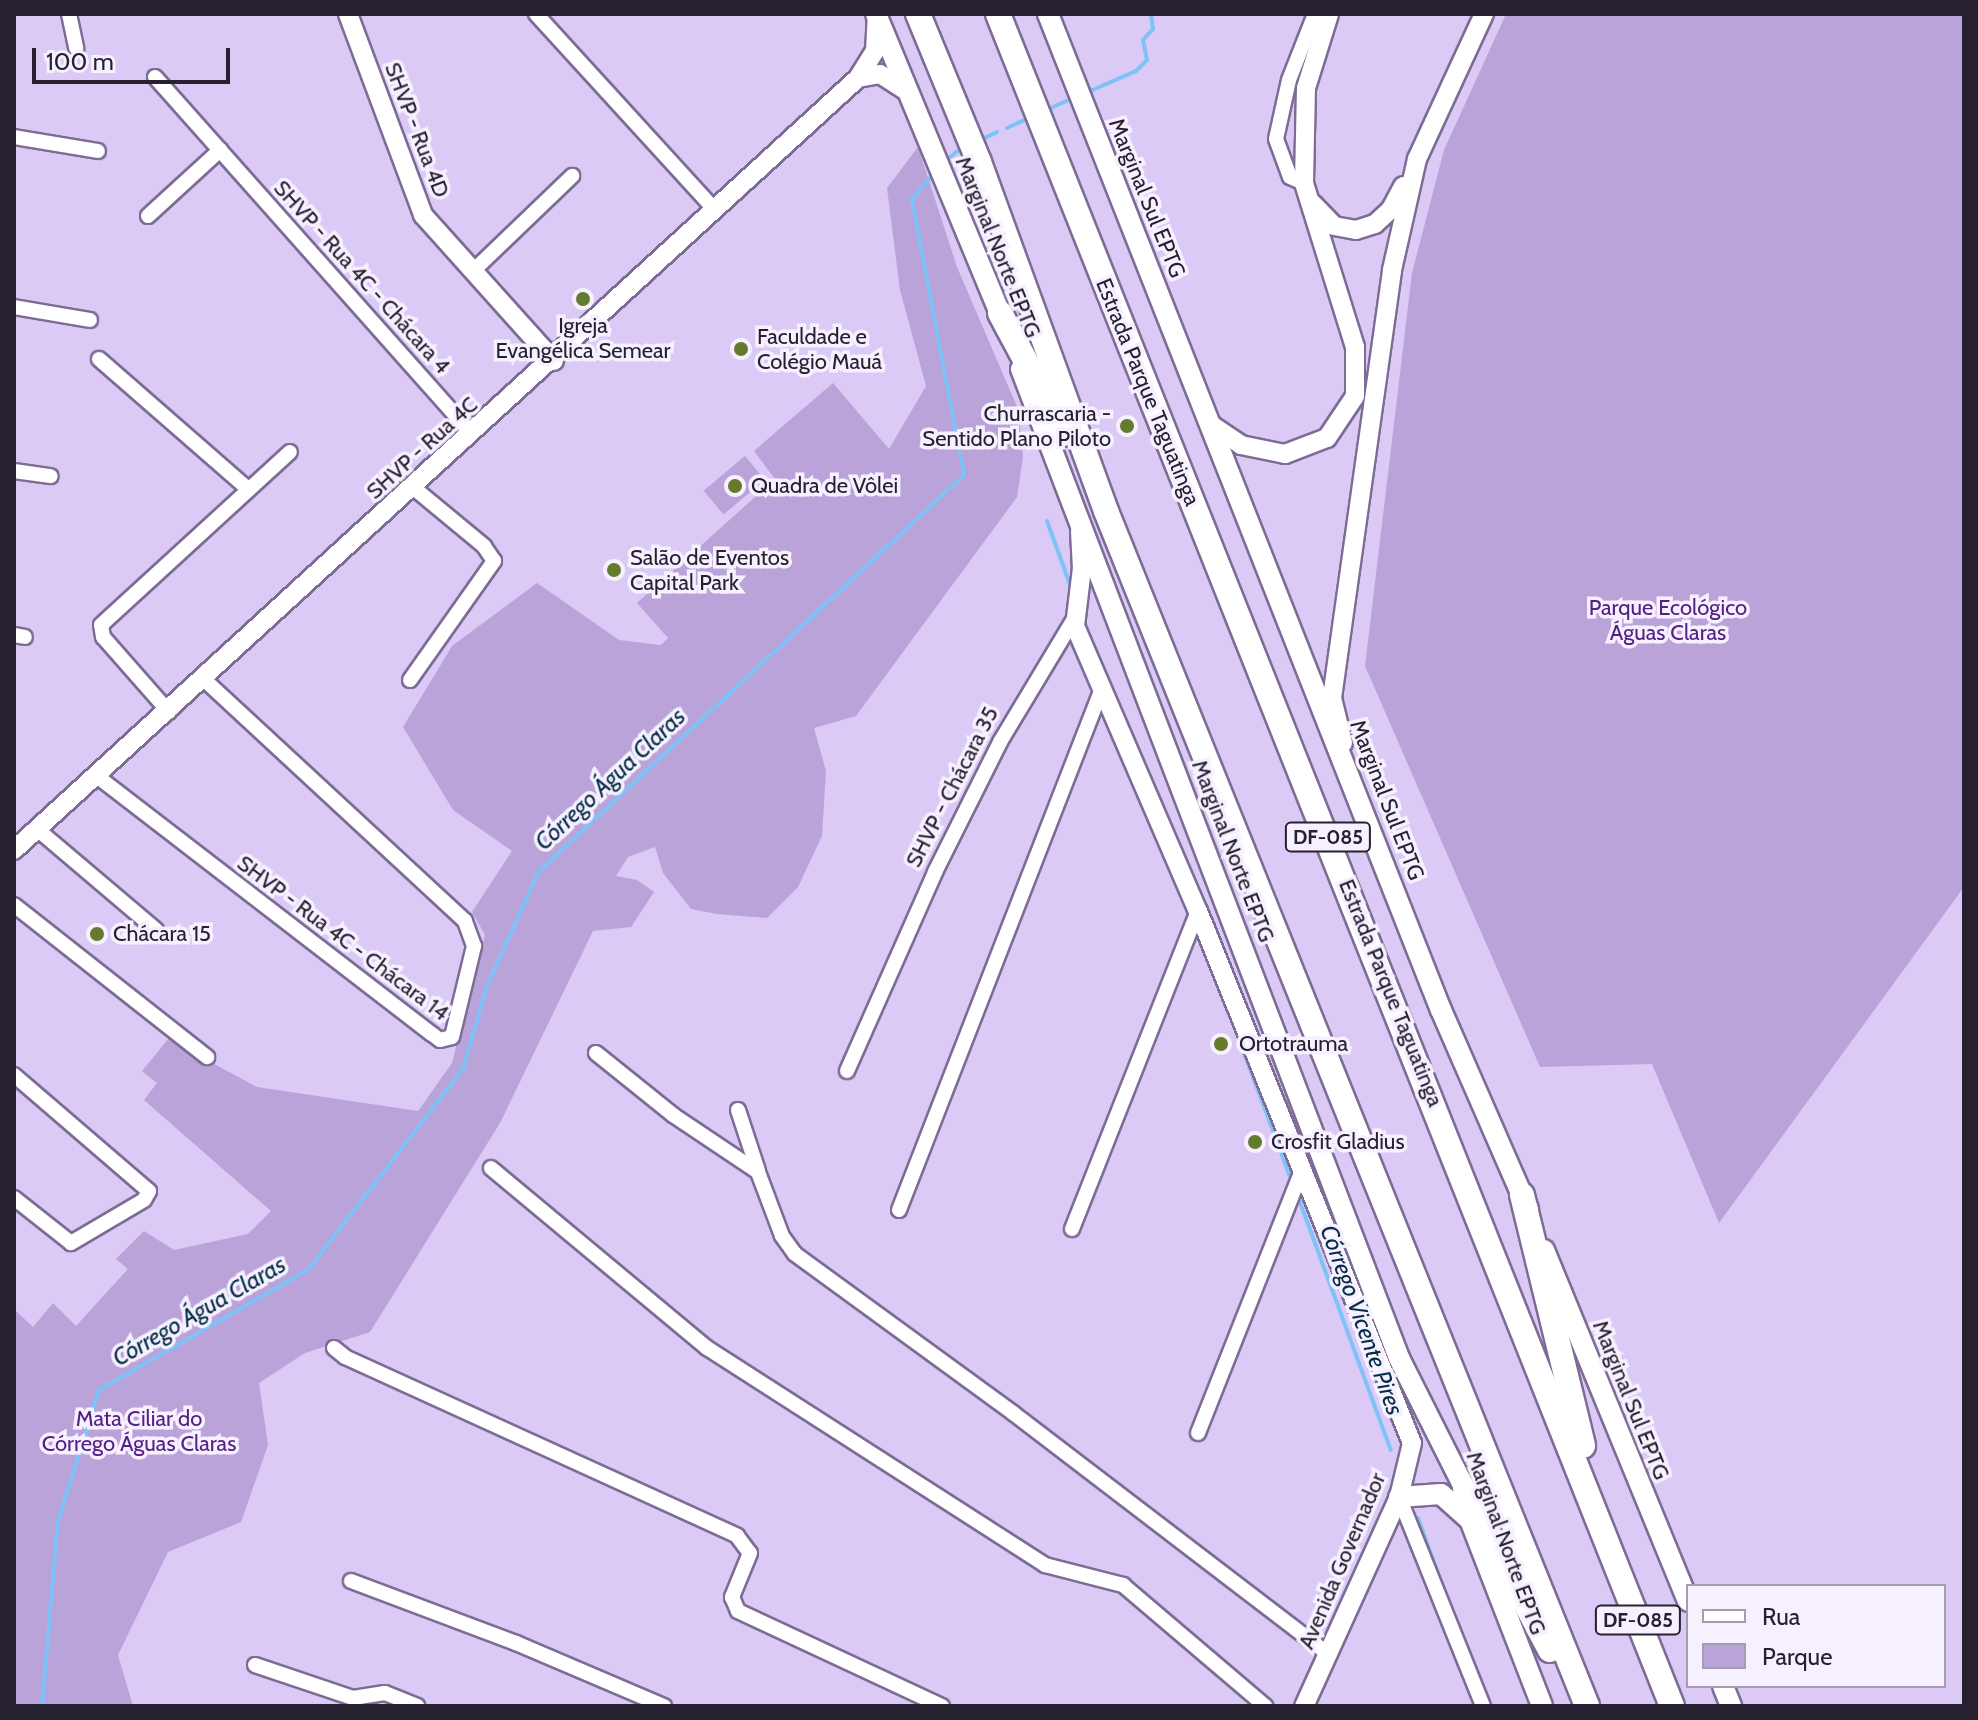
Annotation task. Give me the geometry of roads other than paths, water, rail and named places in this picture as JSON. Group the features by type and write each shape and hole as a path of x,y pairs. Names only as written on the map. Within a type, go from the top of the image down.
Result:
{"highway":[{"name":"DF-085","path":"918,14 979,162 1106,511 1587,1706"},
{"name":"Estrada Parque Taguatinga","path":"998,14 1438,1110 1672,1706"},
{"path":"1000,313 1106,511"},
{"path":"1522,1195 1603,1534"},
{"path":"1465,1489 1579,1706"}],"main road":[{"name":"Marginal Sul EPTG","path":"1048,14 1347,761 1441,1010 1522,1195 1686,1596"},
{"name":"Marginal Norte EPTG","path":"877,16 1000,313 1399,1358 1465,1489 1470,1520 1542,1706"},
{"path":"1399,1497 1441,1494 1470,1520"}],"street":[{"path":"69,14 76,48"},
{"name":"SHVP - Rua 4D","path":"348,14 423,215 554,361"},
{"path":"536,14 714,209"},
{"path":"1315,14 1289,80 1276,139 1290,177 1304,183 1317,214 1334,226 1356,230 1375,224 1391,209 1484,14"},
{"path":"1213,426 1241,445 1285,454 1327,438 1350,410 1359,379 1355,347 1304,183 1306,88 1329,14"},
{"name":"SHVP - Rua 4C","path":"14,850 554,361 858,78 875,51 877,16"},
{"path":"858,78 886,76 912,96"},
{"name":"SHVP - Rua 4C - Chácara 4","path":"155,77 472,434"},
{"path":"14,137 98,151"},
{"path":"148,216 220,150"},
{"path":"1347,761 1332,698 1392,270 1417,159"},
{"path":"472,272 572,176"},
{"path":"14,307 90,320"},
{"path":"99,359 248,489"},
{"path":"169,712 103,637 101,625 290,452"},
{"path":"14,471 51,476"},
{"path":"410,680 494,561 491,552 414,488"},
{"name":"SHVP - Chácara 35","path":"847,1071 935,872 1000,742 1074,619 1082,568 1079,524"},
{"path":"1074,619 1198,911 1300,1175 1198,1433"},
{"name":"SHVP - Rua 4C - Chácara 14","path":"98,777 440,1040 452,1037 474,946 465,921 205,680"},
{"path":"899,1210 1103,686"},
{"path":"37,829 156,930"},
{"path":"14,905 207,1057"},
{"path":"1072,1229 1198,911"},
{"path":"596,1053 673,1115 758,1172"},
{"path":"14,1075 149,1193 71,1243 14,1198"},
{"path":"738,1110 782,1236 795,1254 1024,1421 1329,1655"},
{"path":"491,1168 707,1348 1045,1565 1123,1585 1265,1706"},
{"name":"Avenida Governador","path":"1300,1175 1412,1443 1399,1497 1304,1706"},
{"path":"334,1348 345,1357 737,1536 750,1553 732,1597 738,1611 942,1706"},
{"path":"1399,1497 1483,1706"},
{"path":"351,1581 516,1643 664,1706"},
{"path":"255,1665 353,1698 385,1693 418,1706"}],"waterway":[{"path":"1088,92 1136,71 1147,60 1143,40 1153,29 1151,14"},
{"name":"Córrego Água Claras","path":"1044,111 1076,97"},
{"name":"Córrego Água Claras","path":"1007,128 1028,118"},
{"name":"Córrego Água Claras","path":"978,141 997,132"},
{"name":"Córrego Água Claras","path":"945,161 963,147"},
{"name":"Córrego Água Claras","path":"42,1706 58,1521 99,1390 308,1270 463,1069 486,988 539,871 964,475 912,199 934,174"},
{"name":"Córrego Vicente Pires","path":"1047,521 1072,590"},
{"name":"Córrego Vicente Pires","path":"1084,622 1093,646"},
{"name":"Córrego Vicente Pires","path":"1227,1007 1290,1176"},
{"name":"Córrego Vicente Pires","path":"1300,1202 1391,1450"},
{"name":"Córrego Vicente Pires","path":"1418,1518 1447,1599"}],"place":[{"name":"Igreja Evangélica Semear","path":"583,299"},
{"name":"Faculdade e Colégio Mauá","path":"741,349"},
{"name":"Churrascaria - Sentido Plano Piloto","path":"1127,426"},
{"name":"Quadra de Vôlei","path":"735,486"},
{"name":"Salão de Eventos Capital Park","path":"614,570"},
{"name":"Chácara 15","path":"97,934"},
{"name":"Ortotrauma","path":"1221,1044"},
{"name":"Crosfit Gladius","path":"1255,1142"}],"park label":[{"name":"Parque Ecológico Águas Claras","path":"1668,620"},
{"name":"Mata Ciliar do Córrego Águas Claras","path":"139,1430"}]}
